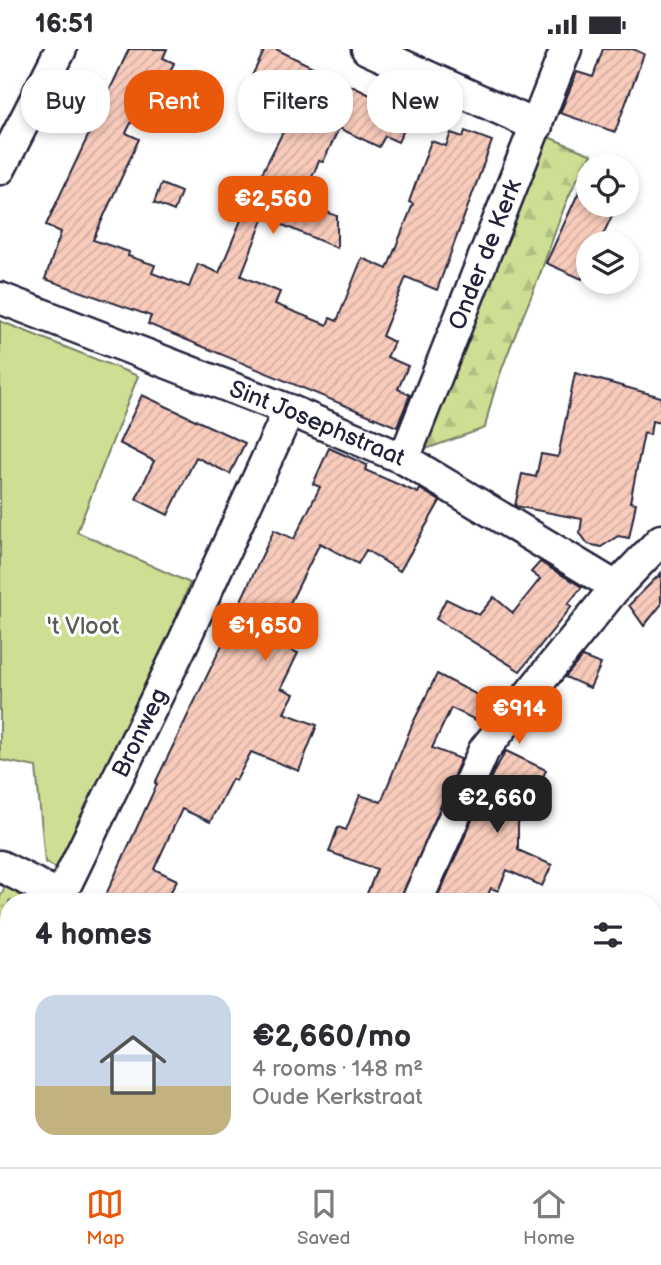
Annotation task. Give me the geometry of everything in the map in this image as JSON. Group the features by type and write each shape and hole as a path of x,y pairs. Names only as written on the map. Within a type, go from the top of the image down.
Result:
{"street":[{"path":"0,169 61,49"},
{"path":"367,49 537,127"},
{"name":"Onder de Kerk","path":"404,459 566,49"},
{"name":"Sint Josephstraat","path":"0,297 289,410 404,459 616,587"},
{"name":"Bronweg","path":"62,893 182,645 289,410"},
{"path":"421,893 484,750 616,587 661,540"},
{"path":"0,866 48,893"}],"green space":[{"path":"541,134 590,154 576,154 576,181 501,372 485,428 426,449 433,423"},
{"name":"'t Vloot","path":"0,321 138,376 77,532 190,583 157,664 56,868 45,862 36,767 0,760"},
{"path":"9,878 31,893 2,893"}],"building":[{"path":"129,49 167,49 163,58 174,63 171,70 124,70 124,133 139,139 93,240 129,252 128,256 155,265 152,273 189,287 198,264 219,273 254,189 282,133 337,133 323,162 319,161 301,202 337,216 337,248 264,217 241,276 280,292 275,304 327,325 330,318 337,321 362,258 387,269 413,204 409,202 431,141 446,146 451,133 463,137 465,131 492,141 437,290 406,277 382,336 394,342 387,357 408,366 398,389 410,395 397,427 148,324 151,316 45,279 61,232 46,225 89,133 110,133 110,89"},
{"path":"265,49 276,49 319,70 255,70"},
{"path":"603,49 633,49 644,54 615,132 560,113 577,72 593,77"},
{"path":"353,87 367,93 367,133 402,133 398,142 385,136 379,147 350,133 353,133"},
{"path":"161,184 181,192 174,211 154,203"},
{"path":"576,198 576,217 611,217 605,231 576,231 576,276 546,263"},
{"path":"575,373 661,397 661,423 652,421 650,435 644,433 630,502 636,503 629,538 618,536 601,547 588,544 580,533 582,519 515,506 522,474 536,477 541,454 558,457"},
{"path":"142,395 245,443 230,474 196,457 168,515 136,499 154,461 119,443"},
{"path":"329,448 367,465 365,470 418,493 420,489 440,501 400,571 366,550 358,564 320,543 271,641 298,653 281,688 294,694 284,713 317,725 299,771 251,752 236,781 232,779 210,822 182,809 154,869 177,880 170,893 107,893 157,784 155,783 238,612 236,611 274,530 294,539 320,487 313,484"},
{"path":"540,562 582,587 568,604 572,606 520,671 436,619 446,599 479,615 494,597 513,613 540,579 531,572"},
{"path":"661,573 661,605 644,626 629,605"},
{"path":"582,657 601,664 590,688 565,677"},
{"path":"437,674 495,704 480,722 451,708 432,748 461,759 403,893 367,893 377,869 329,852 338,827 346,830 360,795 381,802 412,725"},
{"path":"506,751 546,770 526,817 518,823 518,850 552,865 542,886 507,870 498,891 491,888 489,893 440,893 493,773"}]}
